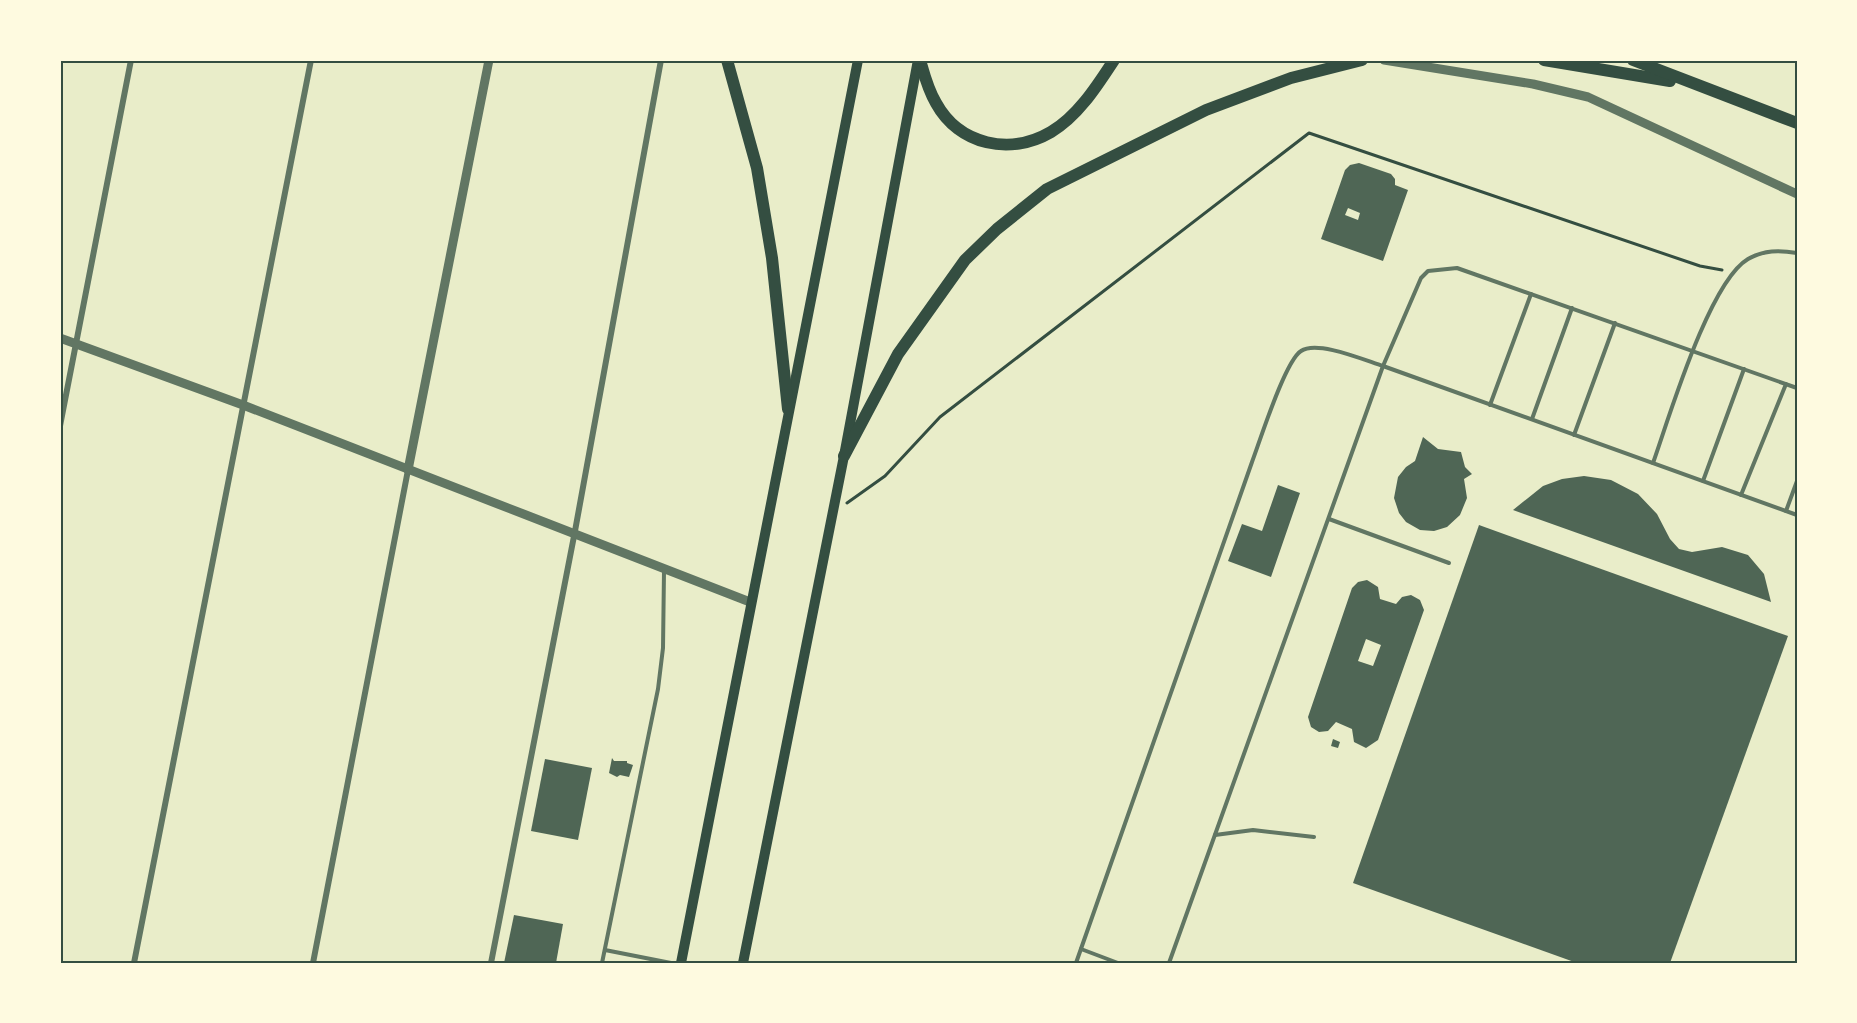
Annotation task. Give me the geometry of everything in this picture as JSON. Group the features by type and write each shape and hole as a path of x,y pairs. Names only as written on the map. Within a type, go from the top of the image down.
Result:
{"highway":[{"path":"727,60 757,168 772,258 788,409"},
{"path":"919,60 936,103 948,120 964,134 984,142 1005,146 1022,143 1052,132 1083,103 1114,60"},
{"path":"844,456 898,354 965,260 997,229 1047,189 1206,110 1291,78 1362,60"},
{"path":"1544,60 1695,86"},
{"path":"1633,60 1695,86 1797,123"}],"main road":[{"path":"681,963 858,60"},
{"path":"742,963 834,512 919,60"}],"street":[{"path":"60,426 131,60"},
{"path":"134,963 311,60"},
{"path":"313,963 489,60"},
{"path":"491,963 661,60"},
{"path":"1384,60 1533,84 1588,97 1797,194"},
{"path":"60,338 574,531 750,602"}],"lane":[{"path":"1653,463 1694,350 1720,292 1733,272 1746,260 1763,252 1797,253"},
{"path":"1169,963 1383,366 1420,278 1428,271 1457,268 1797,388"},
{"path":"1490,405 1531,294"},
{"path":"1532,419 1572,308"},
{"path":"1574,435 1615,323"},
{"path":"1076,963 1288,366 1299,352 1309,347 1324,348 1383,366 1797,515"},
{"path":"1703,481 1744,369"},
{"path":"1741,495 1786,384"},
{"path":"1786,511 1797,481"},
{"path":"1329,519 1449,563"},
{"path":"602,963 658,689 663,648 664,567"},
{"path":"1215,835 1253,830 1314,837"},
{"path":"605,950 671,963"},
{"path":"1081,950 1118,963"}],"path":[{"path":"834,512 885,476 940,417 1310,133 1700,266 1733,272"}],"building":[{"path":"1359,163 1391,174 1395,179 1395,185 1408,190 1383,261 1321,239 1345,170 1350,165","holes":["1348,208 1360,213 1358,220 1345,215"]},
{"path":"1423,437 1438,449 1461,452 1465,467 1472,474 1464,479 1467,498 1460,515 1447,527 1434,531 1420,530 1406,522 1399,513 1394,498 1398,477 1415,461"},
{"path":"1584,476 1611,480 1638,494 1657,514 1670,539 1679,549 1692,552 1722,547 1748,555 1764,574 1771,602 1513,510 1543,486 1562,479"},
{"path":"1278,485 1300,493 1271,577 1228,561 1242,524 1262,531"},
{"path":"1479,525 1788,636 1670,963 1577,963 1353,883"},
{"path":"1367,580 1378,587 1380,599 1396,604 1402,597 1411,595 1420,600 1424,610 1378,740 1366,748 1354,742 1352,729 1336,722 1328,731 1319,732 1311,727 1308,717 1352,588 1358,582","holes":["1366,639 1381,645 1373,666 1358,661"]},
{"path":"1333,739 1340,742 1338,748 1331,746"},
{"path":"612,758 614,761 627,761 633,765 629,777 620,775 617,777 609,773"},
{"path":"545,759 592,768 578,840 531,831"},
{"path":"514,915 563,924 556,963 504,963"}]}
